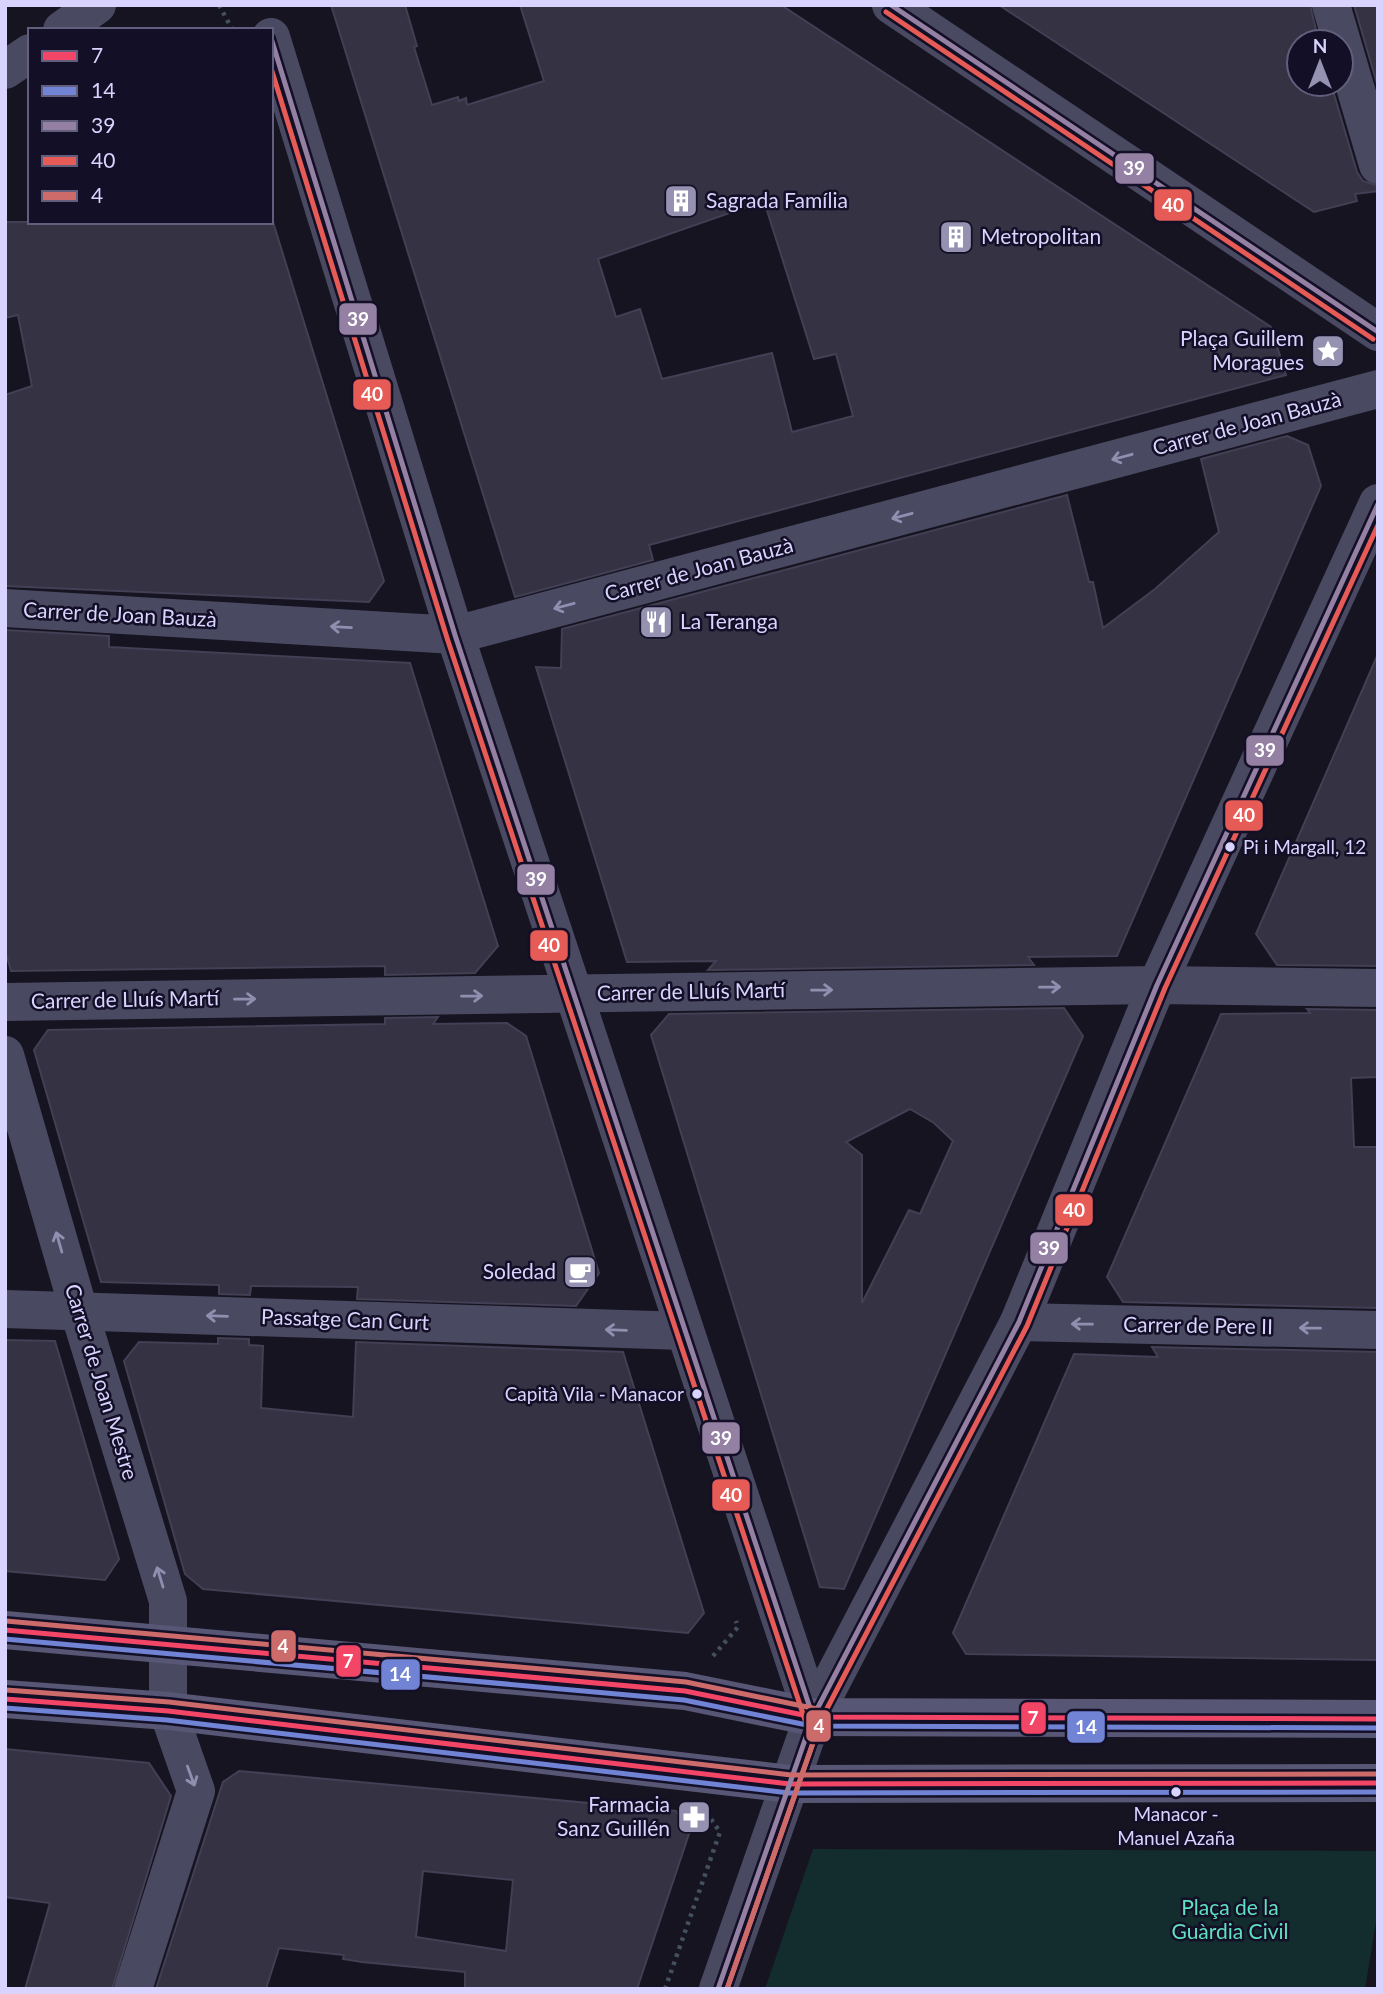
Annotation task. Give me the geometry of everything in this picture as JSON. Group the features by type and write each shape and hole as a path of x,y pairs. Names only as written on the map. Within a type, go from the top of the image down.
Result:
{"main road":[{"path":"5,1630 685,1691 813,1717 1378,1719"},
{"path":"5,1699 168,1712 790,1784 1378,1783"}],"street":[{"path":"65,28 97,5"},
{"path":"262,5 268,28"},
{"path":"891,5 1378,332"},
{"path":"1331,5 1378,165"},
{"path":"273,43 456,635 813,1717"},
{"path":"5,70 28,54"},
{"name":"Carrer de Joan Bauzà","path":"5,608 456,635 1378,390"},
{"path":"718,1989 813,1717 1019,1322 1157,985 1378,503"},
{"name":"Carrer de Lluís Martí","path":"5,1002 1157,985 1378,988"},
{"name":"Carrer de Joan Mestre","path":"5,1055 79,1311 168,1601 168,1712"},
{"name":"Passatge Can Curt","path":"5,1309 684,1331"},
{"name":"Carrer de Pere II","path":"1019,1322 1378,1330"},
{"path":"133,1989 196,1791 168,1712"}],"path":[{"path":"219,5 231,28"},
{"path":"685,1691 738,1627 734,1614"},
{"path":"665,1989 720,1832 675,1770"}],"green space":[{"name":"Plaça de la Guàrdia Civil","path":"813,1849 1378,1851 1378,1910 1365,1989 765,1989"}],"building":[{"path":"331,5 405,5 417,46 414,47 432,105 458,97 459,101 466,98 467,105 544,81 520,5 781,5 1271,327 1286,375 649,545 653,560 515,597","holes":["764,201 814,359 836,354 853,416 792,432 772,353 662,379 640,309 616,317 598,259"]},
{"path":"999,5 1310,5 1316,28 1285,28 1285,98 1335,98 1357,172 1363,181 1378,186 1378,191 1355,194 1357,201 1314,212"},
{"path":"1354,5 1378,5 1378,87"},
{"path":"5,222 273,222 384,581 369,602 5,586 5,395 32,386 18,315 5,318"},
{"path":"1287,436 1308,445 1321,486 1117,956 1028,957 1034,965 708,970 716,961 627,962 536,667 561,668 562,629 1067,495 1089,582 1093,582 1103,628 1155,589 1219,532 1201,459"},
{"path":"5,630 109,636 109,647 410,663 498,946 475,973 385,975 385,966 11,971 5,950"},
{"path":"1378,654 1378,966 1277,965 1256,934"},
{"path":"1064,1008 1083,1036 844,1589 820,1587 651,1035 669,1014","holes":["910,1109 934,1123 953,1141 920,1214 909,1210 862,1303 862,1155 846,1142"]},
{"path":"1307,1009 1378,1010 1378,1077 1351,1078 1354,1147 1378,1147 1378,1308 1123,1302 1107,1277 1221,1014 1310,1013"},
{"path":"438,1017 433,1024 507,1023 526,1036 599,1273 576,1306 357,1299 358,1287 251,1286 250,1295 219,1294 219,1285 101,1282 34,1050 48,1030 385,1024 385,1018"},
{"path":"218,1338 249,1339 249,1345 263,1346 261,1408 353,1417 356,1342 623,1352 704,1613 688,1633 203,1589 185,1574 124,1361 139,1342 218,1344"},
{"path":"5,1340 55,1341 119,1559 105,1580 5,1571"},
{"path":"1152,1347 1378,1352 1378,1660 966,1654 953,1633 1074,1354 1158,1357"},
{"path":"5,1749 149,1763 171,1796 112,1989 25,1989 50,1903 5,1897"},
{"path":"239,1771 676,1811 690,1831 637,1989 465,1989 465,1972 362,1962 343,1959 344,1955 279,1948 266,1989 156,1989 223,1782","holes":["423,1871 513,1880 506,1951 416,1937"]}],"transit line":[{"name":"39","path":"891,5 1378,332"},
{"name":"40","path":"886,12 1373,339"},
{"name":"39","path":"273,44 455,635 813,1717"},
{"name":"40","path":"273,74 447,638 805,1720"},
{"name":"39","path":"718,1989 813,1717 1019,1322 1157,985 1378,504"},
{"name":"40","path":"727,1989 821,1720 1027,1326 1165,988 1378,525"},
{"name":"4","path":"6,1621 686,1682 817,1709 821,1720 727,1989"},
{"name":"7","path":"5,1630 685,1691 813,1717 1378,1719"},
{"name":"14","path":"5,1639 684,1700 812,1726 1378,1728"},
{"name":"4","path":"6,1690 169,1702 791,1775 1378,1774"},
{"name":"7","path":"5,1699 168,1711 790,1784 1378,1783"},
{"name":"14","path":"5,1708 167,1720 789,1793 1378,1792"}],"place":[{"name":"Sagrada Família","path":"681,201"},
{"name":"Metropolitan","path":"956,237"},
{"name":"Plaça Guillem Moragues","path":"1328,351"},
{"name":"La Teranga","path":"656,622"},
{"name":"Pi i Margall, 12","path":"1230,847"},
{"name":"Soledad","path":"580,1272"},
{"name":"Capità Vila - Manacor","path":"697,1394"},
{"name":"Manacor - Manuel Azaña","path":"1176,1792"},
{"name":"Farmacia Sanz Guillén","path":"694,1817"}]}
